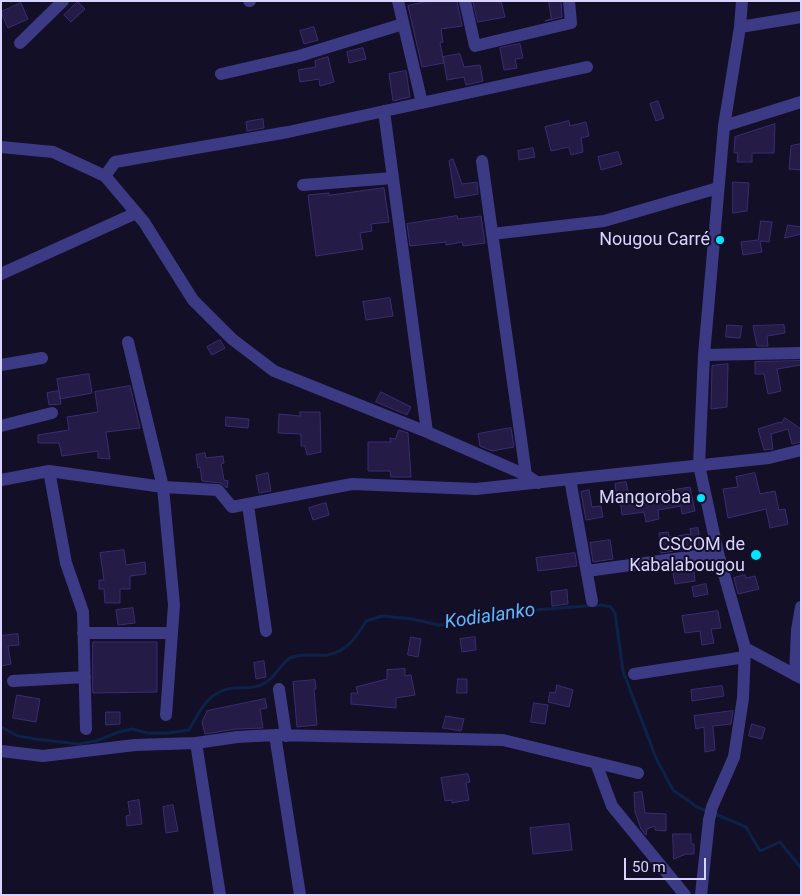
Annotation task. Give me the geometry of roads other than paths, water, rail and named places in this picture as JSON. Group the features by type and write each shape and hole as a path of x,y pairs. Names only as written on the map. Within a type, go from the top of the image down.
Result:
{"street":[{"path":"20,43 63,1"},
{"path":"398,1 422,103"},
{"path":"465,1 475,46 572,23 569,1"},
{"path":"701,895 709,820 712,807 734,757 743,698 745,653 718,553 699,465 704,355 718,188 724,126 740,27 742,1"},
{"path":"740,27 801,18"},
{"path":"221,74 299,56 403,24"},
{"path":"105,176 116,162 288,132 587,68"},
{"path":"724,126 801,102"},
{"path":"384,111 427,432"},
{"path":"1,147 52,152 105,176 144,222 193,300 232,339 274,371 427,432 538,482"},
{"path":"482,161 526,475"},
{"path":"303,186 393,178"},
{"path":"492,234 604,221 718,188"},
{"path":"1,274 136,213"},
{"path":"128,342 163,487 174,605 166,715"},
{"path":"704,355 801,353"},
{"path":"1,365 42,358"},
{"path":"1,426 52,413"},
{"path":"1,480 50,471 163,487 218,490 232,507 352,484 476,489 769,458 801,450"},
{"path":"50,471 66,563 83,612 86,729"},
{"path":"570,479 592,601"},
{"path":"248,505 266,632"},
{"path":"587,571 718,553"},
{"path":"634,674 745,653 799,675 797,630 801,607"},
{"path":"84,633 172,633"},
{"path":"13,681 85,678"},
{"path":"279,689 280,736 300,895"},
{"path":"1,752 43,756 135,746 196,743 237,737 503,740 638,773"},
{"path":"196,743 220,895"},
{"path":"596,763 612,806 685,895"}],"waterway":[{"name":"Kodialanko","path":"1,727 18,736 78,744 96,741 132,729 147,733 189,730 206,702 218,693 234,688 261,685 271,679 285,662 292,657 327,655 340,651 355,638 366,621 382,616 412,619 439,625 469,623 494,613 601,605 611,607 615,613 623,671 656,758 673,790 697,807 707,811"},
{"name":"Kodialanko","path":"713,813 746,827 760,851 780,842 801,868"}],"place":[{"name":"Nougou Carré","path":"720,240"},
{"name":"Mangoroba","path":"701,498"},
{"name":"CSCOM de Kabalabougou","path":"756,555"}]}
